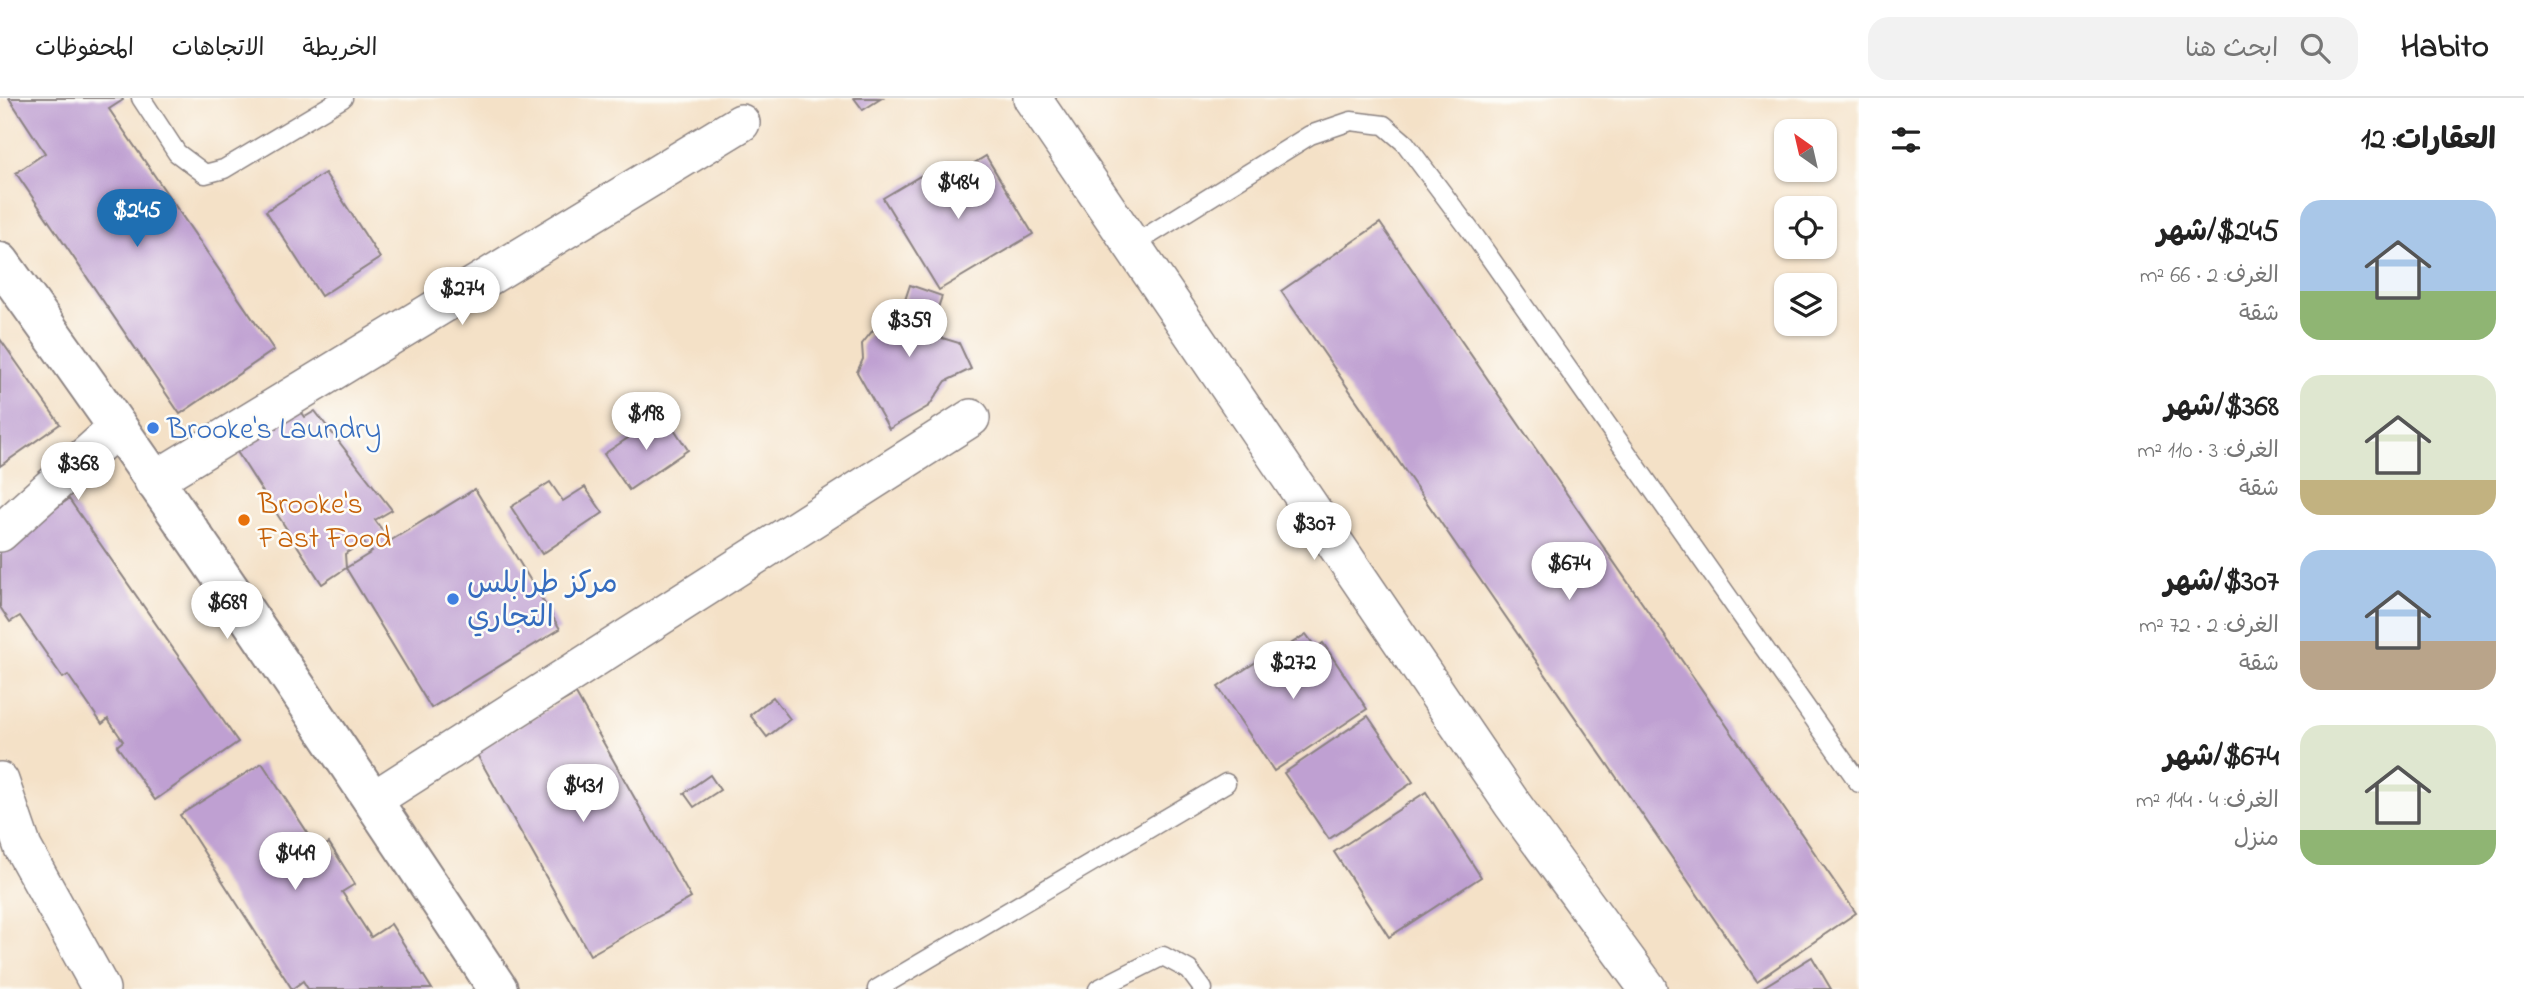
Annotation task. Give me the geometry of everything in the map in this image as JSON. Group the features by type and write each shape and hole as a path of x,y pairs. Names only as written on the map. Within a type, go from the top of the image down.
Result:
{"main road":[{"path":"0,262 117,427 373,800 498,989"}],"street":[{"path":"1032,98 1513,805 1648,989"},
{"path":"153,481 741,123"},
{"path":"373,800 971,418"},
{"path":"0,533 117,427"},
{"path":"0,780 23,848 101,989"}],"lane":[{"path":"141,98 177,153 205,174 224,169 343,98"},
{"path":"1133,246 1310,135 1351,121 1384,125 1405,143 1476,238 1859,783"},
{"path":"877,989 1226,783"},
{"path":"1098,989 1163,956 1189,970 1203,989"}],"building":[{"path":"9,98 122,98 123,100 109,109 274,350 180,414 16,173 45,153"},
{"path":"854,98 882,98 863,110"},
{"path":"986,156 1033,234 939,290 883,198 927,172 935,187"},
{"path":"325,173 380,258 321,296 266,211"},
{"path":"1380,223 1856,913 1757,981 1281,291"},
{"path":"910,285 942,296 929,334 959,343 971,369 946,381 929,406 889,429 857,372 863,359 862,344 893,305 904,303"},
{"path":"0,339 60,424 0,466"},
{"name":"مركز طرابلس التجاري","path":"296,404 305,417 315,411 392,510 375,520 390,541 475,489 560,629 431,708 346,568 322,584 232,444","holes":["363,542 372,552 346,568 345,554"]},
{"path":"664,414 688,450 629,490 604,454"},
{"path":"550,482 563,501 585,487 603,513 542,554 511,507"},
{"path":"69,499 238,742 155,800 117,746 123,741 108,719 102,724 68,675 63,678 20,616 10,622 0,607 0,547"},
{"path":"1306,634 1316,648 1323,643 1367,709 1274,771 1218,687 1262,658 1270,669 1291,656 1286,647"},
{"path":"576,694 691,898 590,955 475,751"},
{"path":"773,697 790,719 767,737 750,715"},
{"path":"1368,716 1413,782 1329,839 1284,773"},
{"path":"262,763 319,850 329,843 355,884 342,892 371,937 391,924 432,989 308,989 303,981 292,989 180,815"},
{"path":"710,775 720,790 694,807 684,793"},
{"path":"1426,792 1481,877 1389,937 1334,852"},
{"path":"1812,957 1831,989 1760,989"}],"place":[{"name":"Brooke's Laundry","path":"153,428"},
{"name":"Brooke's Fast Food","path":"244,520"},
{"name":"مركز طرابلس التجاري","path":"453,599"}]}
